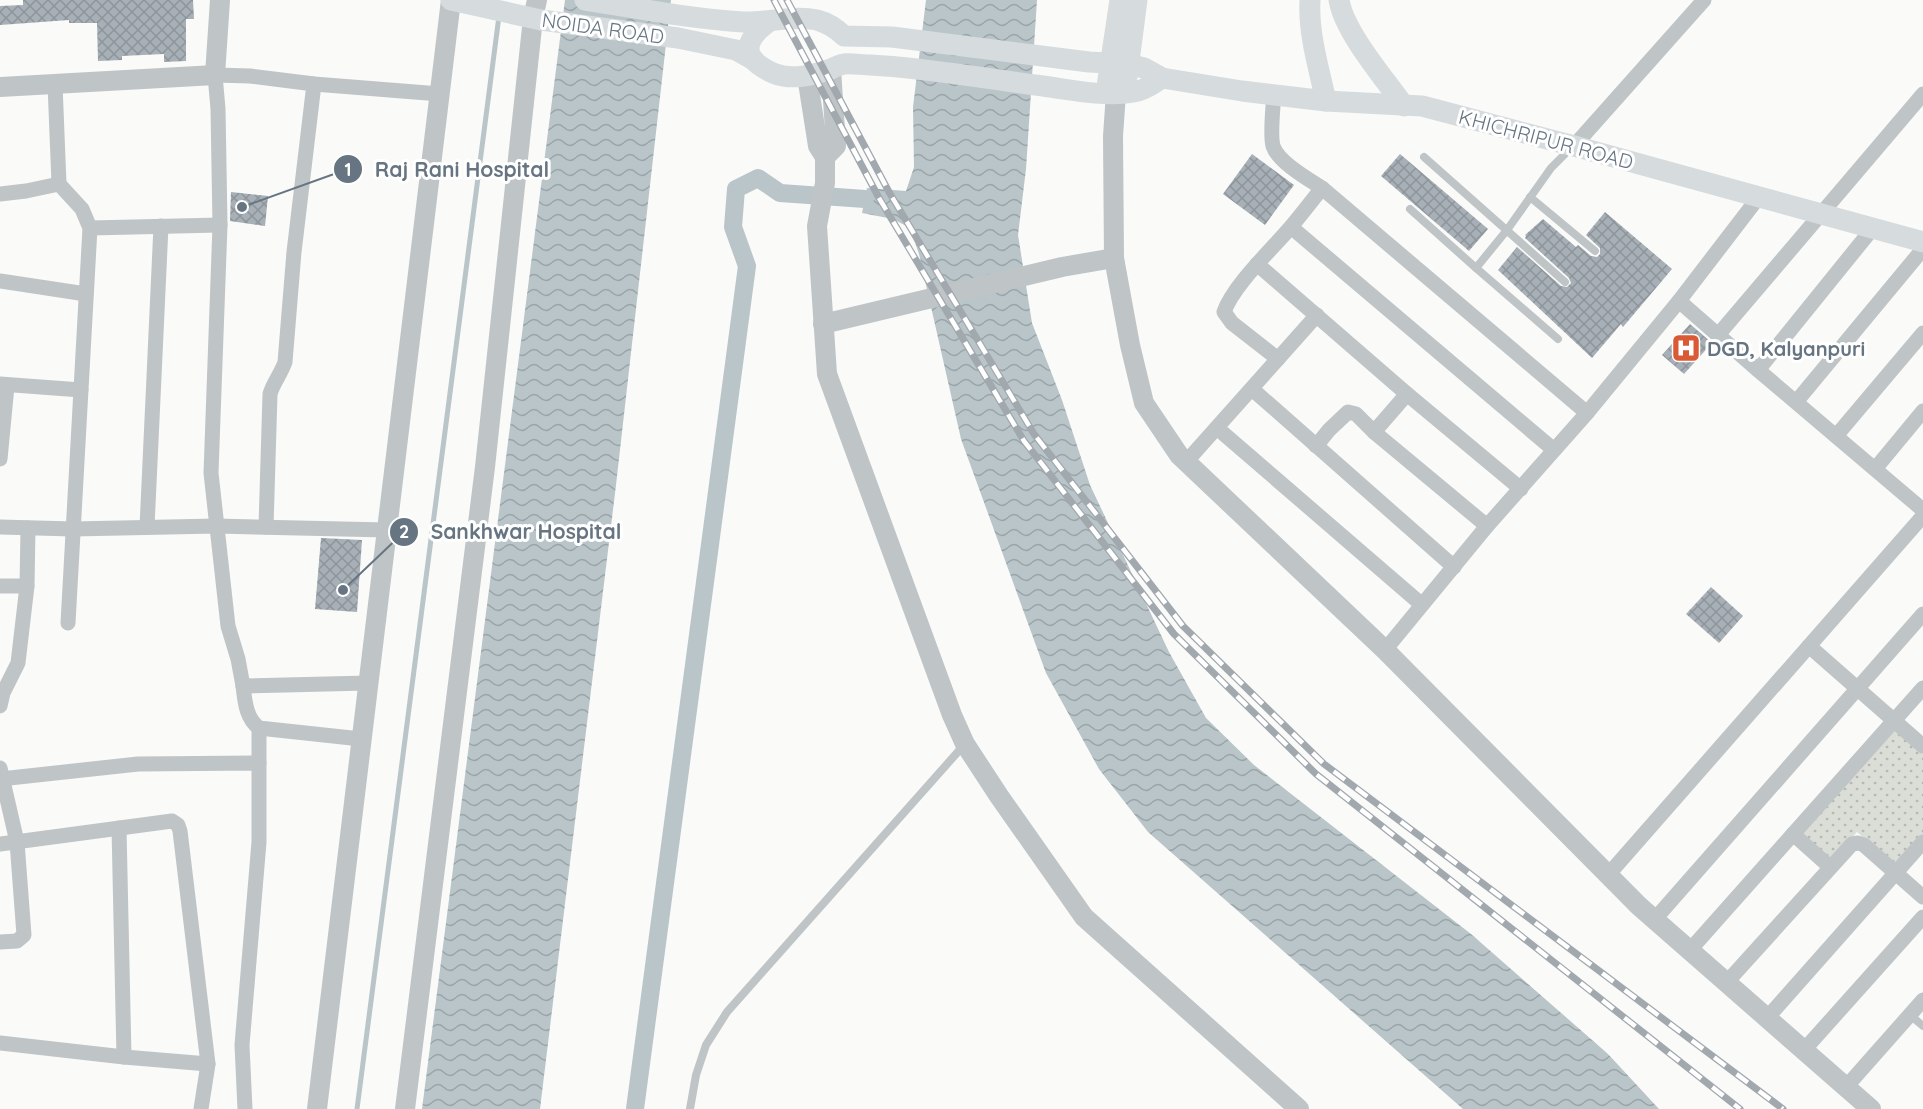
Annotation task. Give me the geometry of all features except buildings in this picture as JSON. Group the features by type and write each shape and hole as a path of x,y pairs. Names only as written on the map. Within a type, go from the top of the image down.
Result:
{"main road":[{"name":"NOIDA ROAD","path":"451,0 510,13 537,13 678,38 736,50 754,60"},
{"name":"NOIDA ROAD","path":"585,0 743,22 770,21"},
{"path":"1108,93 1109,63 1119,0"},
{"path":"1109,63 1137,0"},
{"path":"1326,101 1315,50 1310,4 1340,5 1356,38 1404,106"},
{"path":"837,66 846,52 844,36 835,27 816,20 770,21 756,31 749,41 748,47 754,60 762,67 776,74 790,76 807,76 837,66 891,66 1108,93 1141,91 1162,78"},
{"name":"KHICHRIPUR ROAD","path":"844,36 892,37 1109,63 1144,68 1162,78 1242,91 1326,101 1422,106 1923,242"}],"street":[{"path":"220,0 215,75 218,109 220,225 212,473 228,626 238,659 244,700 253,723 260,728 361,739"},
{"path":"317,1109 451,0"},
{"path":"1574,146 1704,0"},
{"path":"405,1109 485,468 537,13"},
{"path":"825,157 836,146 837,66"},
{"path":"0,87 215,75 250,76 314,84 440,94"},
{"path":"807,76 818,146 825,157 825,183 817,226 827,374 952,715 965,744 1084,917 1299,1109"},
{"path":"55,84 59,184 82,209 90,228 68,623"},
{"path":"266,527 270,394 272,385 282,372 285,362 294,252 314,84"},
{"path":"1108,93 1113,136 1114,258 1130,345 1144,403 1179,455 1384,650 1608,875 1871,1109"},
{"path":"1274,94 1273,144 1278,154 1322,188 1587,413"},
{"path":"1718,335 1923,94"},
{"path":"0,194 59,184"},
{"path":"1278,358 1232,323 1224,312 1227,303 1257,264 1322,188"},
{"path":"1384,650 1487,526 1587,413 1679,301 1758,198"},
{"path":"90,228 220,225"},
{"path":"147,527 161,226"},
{"path":"1291,227 1554,450"},
{"path":"1758,370 1873,228"},
{"path":"1796,402 1923,249"},
{"path":"823,324 1062,267 1114,258"},
{"path":"1257,264 1521,489"},
{"path":"0,281 86,294"},
{"path":"1679,301 1923,510"},
{"path":"1186,462 1317,315"},
{"path":"1836,436 1923,333"},
{"path":"1,451 4,385 81,390"},
{"path":"1252,388 1454,567"},
{"path":"1374,432 1407,394"},
{"path":"1875,469 1923,411"},
{"path":"1316,446 1348,412 1356,414 1374,432 1487,526"},
{"path":"1216,428 1421,604"},
{"path":"1608,875 1923,516"},
{"path":"0,527 73,529 216,526 387,530"},
{"path":"0,706 3,693 18,663 27,586 28,528"},
{"path":"0,586 27,586"},
{"path":"1655,919 1923,614"},
{"path":"1809,646 1923,746"},
{"path":"243,686 368,683"},
{"path":"1690,950 1923,688"},
{"path":"245,1109 242,1045 259,842 260,728"},
{"path":"0,942 17,941 24,935 17,842 1,775 138,764 259,763"},
{"path":"0,844 172,821 177,825 180,831 207,1064 201,1109"},
{"path":"119,828 124,1057"},
{"path":"1793,834 1830,867"},
{"path":"1767,1018 1923,842"},
{"path":"1727,982 1852,844 1864,845 1923,897"},
{"path":"1804,1050 1923,917"},
{"path":"1846,1087 1923,1000"},
{"path":"0,1043 207,1064"}],"lane":[{"path":"1476,268 1507,230 1551,168 1574,146"},
{"path":"1424,157 1565,282"},
{"path":"1530,197 1595,251"},
{"path":"1410,209 1558,339"},
{"path":"690,1109 696,1075 706,1045 727,1012 965,744"},
{"path":"1910,1015 1923,1026"}],"shaded area":[{"path":"1895,727 1923,751 1923,835 1896,866 1857,832 1830,862 1799,835"}],"water":[{"path":"565,0 671,0 616,485 540,1109 422,1109"},
{"path":"926,0 1037,0 1026,169 1018,235 1032,323 1062,400 1090,485 1169,652 1206,718 1254,765 1471,934 1608,1054 1659,1109 1463,1109 1148,832 1099,769 1046,673 961,439 919,254 910,228 893,219 862,213 867,188 906,191 914,167 913,107"}],"waterway":[{"path":"357,1109 499,16"},
{"path":"635,1109 747,266 733,227 736,189 758,178 780,193 865,199"}],"railway":[{"path":"774,0 879,198 1024,441 1174,634 1316,774 1740,1109"},
{"path":"787,0 889,192 1034,434 1183,626 1324,764 1783,1109"}],"place":[{"name":"Raj Rani Hospital","path":"242,207"},
{"name":"DGD, Kalyanpuri","path":"1686,348"},
{"name":"Sankhwar Hospital","path":"343,590"}]}
